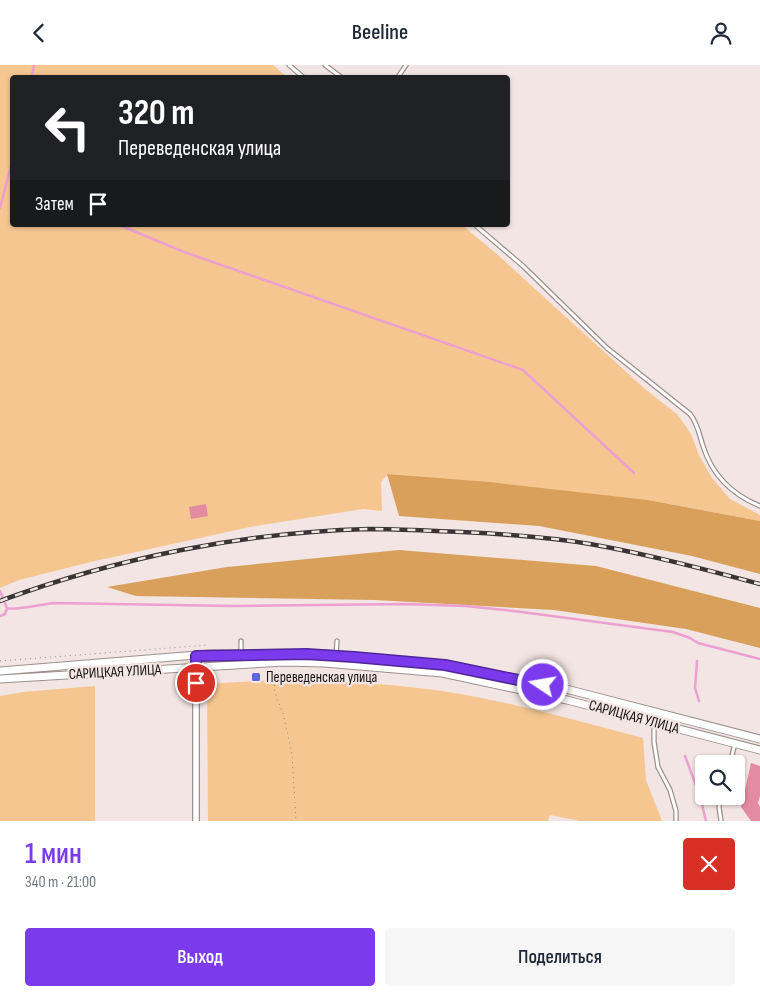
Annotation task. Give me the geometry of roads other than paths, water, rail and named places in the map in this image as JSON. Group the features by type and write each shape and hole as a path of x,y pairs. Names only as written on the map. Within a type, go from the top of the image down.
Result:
{"street":[{"name":"САРИЦКАЯ УЛИЦА","path":"0,671 196,656 336,655 445,665 507,677 570,690 760,739"},
{"path":"196,656 196,821"},
{"name":"САРИЦКАЯ УЛИЦА","path":"0,679 284,662 324,663 442,673 568,700 760,750"}],"lane":[{"path":"289,65 301,75"},
{"path":"325,65 338,75"},
{"path":"478,227 523,266 595,337 690,414 698,428 707,456 718,474 734,493 760,507"},
{"path":"241,641 241,655"},
{"path":"336,655 337,641"},
{"path":"654,723 654,742 658,767 670,790 676,811 676,821"},
{"path":"732,755 735,743"},
{"path":"719,805 721,821"}],"waterway":[{"path":"32,75 34,65"},
{"path":"0,208 10,170"},
{"path":"124,227 184,252 523,370 634,473"},
{"path":"0,591 7,608 11,609 54,603 233,606 405,604 465,606 673,632 698,643 760,659"},
{"path":"0,616 5,614 7,608"},
{"path":"697,661 695,688 699,701"},
{"path":"685,756 700,796 706,821"}],"railway":[{"path":"0,601 89,572 182,550 275,535 369,529 494,534 574,542 654,557 760,584"}],"place":[{"name":"Переведенская улица","path":"256,677"}]}
